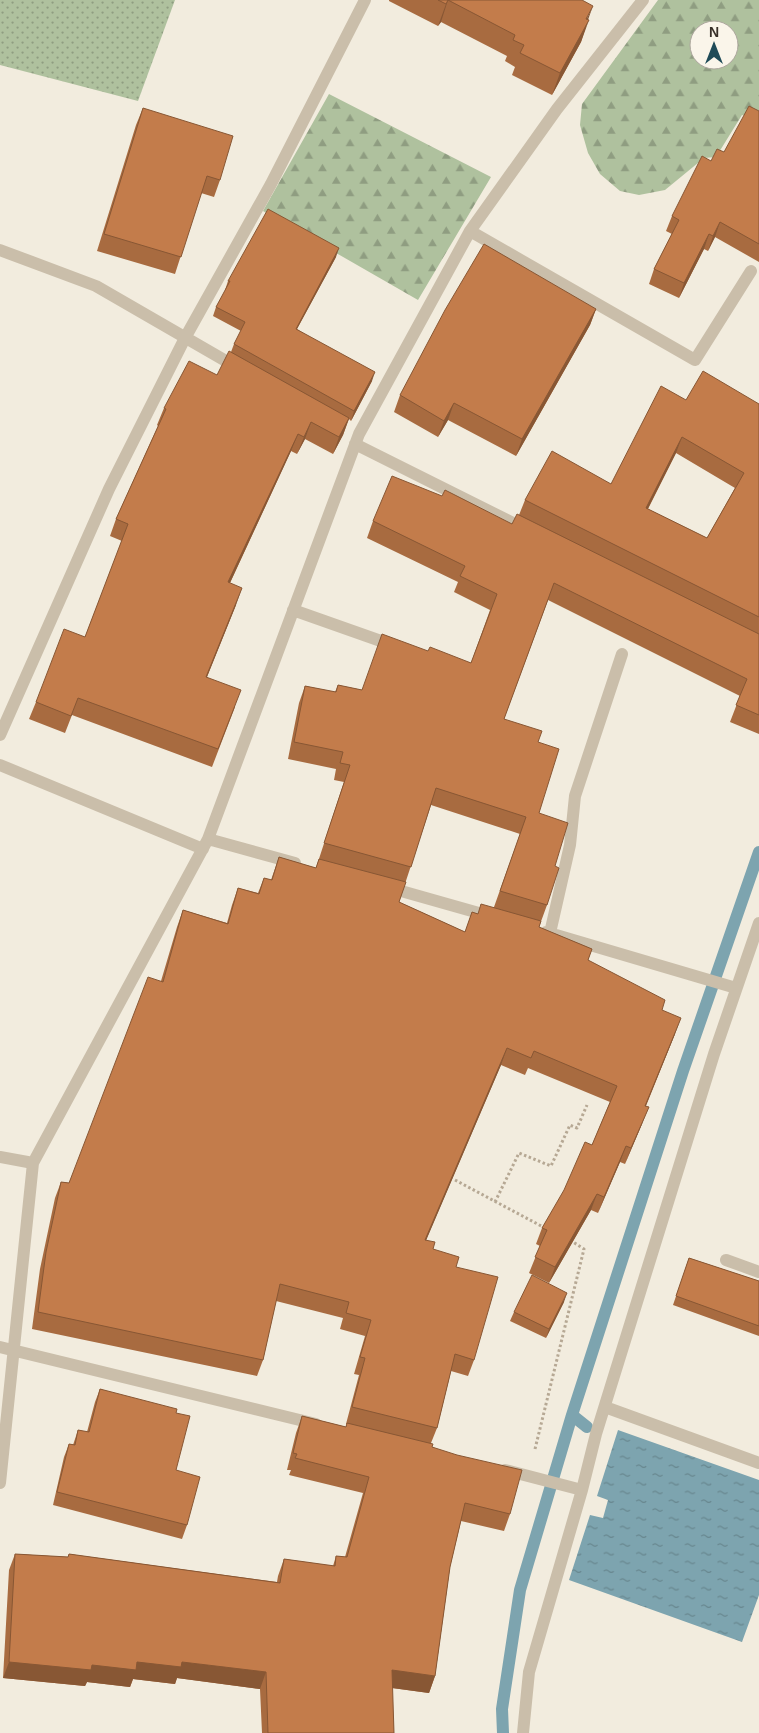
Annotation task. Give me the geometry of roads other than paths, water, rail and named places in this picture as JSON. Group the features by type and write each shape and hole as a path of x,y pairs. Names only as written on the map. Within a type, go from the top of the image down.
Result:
{"street":[{"path":"0,734 109,489 185,338 271,184 365,0"},
{"path":"0,1483 33,1163 206,844 355,436 470,231 558,109 643,0"},
{"path":"470,231 695,360 751,271"},
{"path":"0,250 96,286 251,375"},
{"path":"355,436 541,537"},
{"path":"293,610 405,649"},
{"path":"550,933 570,845 575,796 622,654"},
{"path":"0,765 206,844 305,865"},
{"path":"372,883 505,920"},
{"path":"523,1733 529,1672 576,1488 604,1407 732,986 759,923"},
{"path":"532,928 732,986"},
{"path":"0,1157 33,1163"},
{"path":"726,1260 759,1272"},
{"path":"0,1347 324,1426"},
{"path":"604,1407 759,1463"},
{"path":"489,1466 576,1488"}],"water":[{"path":"618,1430 759,1480 759,1595 742,1642 569,1580 590,1515 603,1518 608,1500 597,1496"}],"waterway":[{"path":"503,1733 502,1709 520,1590 572,1415 683,1071 759,852"},
{"path":"572,1415 587,1427"}]}
